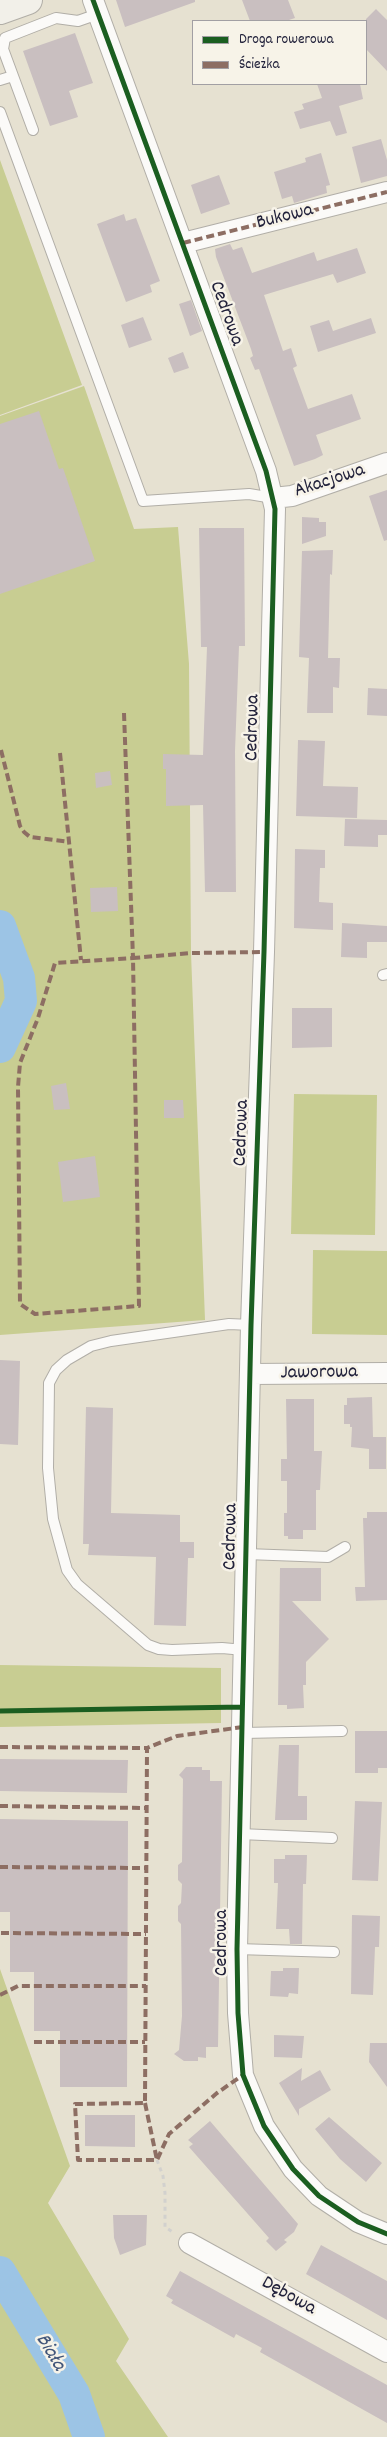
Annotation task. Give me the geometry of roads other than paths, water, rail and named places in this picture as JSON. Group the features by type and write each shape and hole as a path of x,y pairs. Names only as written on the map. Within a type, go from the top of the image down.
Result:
{"main road":[{"path":"0,10 28,0"}],"street":[{"name":"Cedrowa","path":"95,7 183,243 266,472 273,498 264,961 251,1326 237,1949 238,2013 244,2075 264,2126 293,2170 319,2196 358,2222 387,2234"},
{"name":"Bukowa","path":"183,243 387,192"},
{"name":"Akacjowa","path":"273,498 292,496 387,463"},
{"name":"Jaworowa","path":"251,1374 387,1373"},
{"name":"Dębowa","path":"190,2243 387,2352"}],"lane":[{"path":"32,130 3,49 5,38 10,34 56,18 78,21 95,7"},
{"path":"0,80 13,76"},
{"path":"0,112 143,501 249,494 273,498"},
{"path":"244,1650 159,1649 139,1639 77,1584 67,1570 53,1519 48,1468 49,1383 56,1370 72,1356 91,1346 111,1340 229,1324 251,1326"},
{"path":"246,1554 328,1557 345,1547"},
{"path":"243,1733 342,1731"},
{"path":"240,1834 332,1838"},
{"path":"237,1949 334,1952"}],"waterway":[{"name":"Biała","path":"0,926 19,978 21,1001 0,1047"},
{"name":"Biała","path":"0,2272 74,2394 89,2437"}]}
